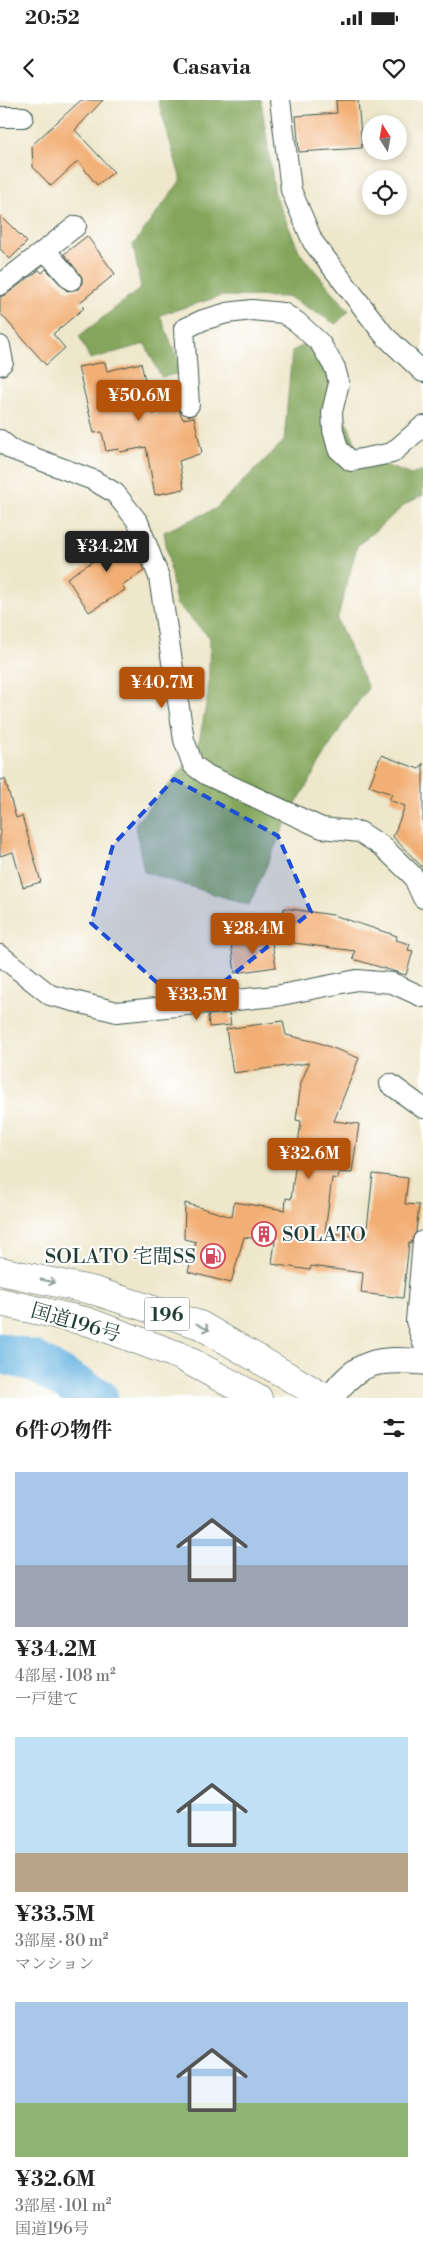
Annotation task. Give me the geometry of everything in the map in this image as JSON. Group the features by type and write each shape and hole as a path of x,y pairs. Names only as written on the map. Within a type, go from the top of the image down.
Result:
{"highway":[{"name":"国道196号","path":"0,1272 95,1291 200,1325 328,1396"},
{"name":"国道196号","path":"0,1302 98,1326 180,1356 258,1398"}],"street":[{"path":"280,100 291,190 313,242 384,335 423,372"},
{"path":"0,116 23,117"},
{"path":"0,285 76,226"},
{"path":"45,250 71,280"},
{"path":"189,405 184,329 203,320 226,313 252,310 283,313 320,343 335,368 339,383 332,412 338,449 352,461 392,453 423,426"},
{"path":"0,346 3,362 0,365"},
{"path":"0,440 11,449 93,480 115,493 138,522 159,577 184,740 193,765 207,776 322,828 360,832 383,847 413,876 423,898"},
{"path":"0,954 50,995 117,1012 276,996 356,980 392,983 423,997"},
{"path":"390,1084 423,1108"},
{"path":"423,1241 416,1321 423,1343"},
{"name":"196","path":"328,1396 357,1368 373,1362 394,1359 423,1362"}],"highlighted area":[{"path":"174,779 278,836 311,912 216,988 163,988 91,923 113,845"}],"green space":[{"path":"158,100 261,100 275,195 300,253 349,311 336,324 289,297 221,296 160,315 183,373 161,377 145,344 90,359 79,336 141,288 133,245 181,180"},
{"path":"314,340 360,455 411,475 423,471 423,495 406,504 357,546 337,620 368,688 341,727 289,816 249,905 144,872 135,824 198,747 208,695 210,638 176,604 164,532 215,509 284,441 292,351"}],"building":[{"path":"81,100 103,100 75,130 114,172 97,185 78,161 51,186 33,167 32,145"},
{"path":"336,100 358,100 362,148 299,152 296,116 337,113"},
{"path":"0,215 27,242 10,259 0,249"},
{"path":"87,236 115,274 79,303 84,308 53,334 65,348 46,365 0,313 0,297 7,294 39,270 42,273 46,269 67,291 78,289 82,283 82,277 64,254"},
{"path":"105,362 107,371 141,363 153,414 178,409 183,419 194,417 202,453 179,461 184,489 155,495 146,447 120,452 119,449 106,451 102,432 94,433 78,367"},
{"path":"123,533 144,571 122,585 125,590 89,612 67,578 98,558 94,551"},
{"path":"381,755 419,769 423,763 423,868 393,837 405,806 389,800 392,794 369,786"},
{"path":"5,779 16,818 22,816 41,882 23,887 13,852 0,856 0,780"},
{"path":"284,908 333,915 397,936 396,940 410,944 408,950 413,951 406,975 353,959 355,951 279,941"},
{"path":"271,937 276,967 235,973 231,943"},
{"path":"229,1013 231,1025 209,1027 208,1015"},
{"path":"283,1021 286,1035 317,1042 359,1058 334,1121 359,1124 352,1173 339,1172 338,1179 332,1178 325,1232 366,1238 373,1174 408,1178 405,1204 419,1205 416,1232 411,1243 409,1243 403,1298 361,1293 363,1273 311,1266 310,1270 272,1264 275,1241 244,1237 231,1283 188,1272 196,1242 184,1239 185,1203 232,1217 234,1202 285,1210 286,1198 291,1199 301,1121 296,1120 301,1083 309,1063 233,1073 226,1029"}],"waterway":[{"path":"0,1353 33,1361 98,1398"}],"place":[{"name":"SOLATO","path":"264,1234"},
{"name":"SOLATO 宅間SS","path":"213,1256"}]}
